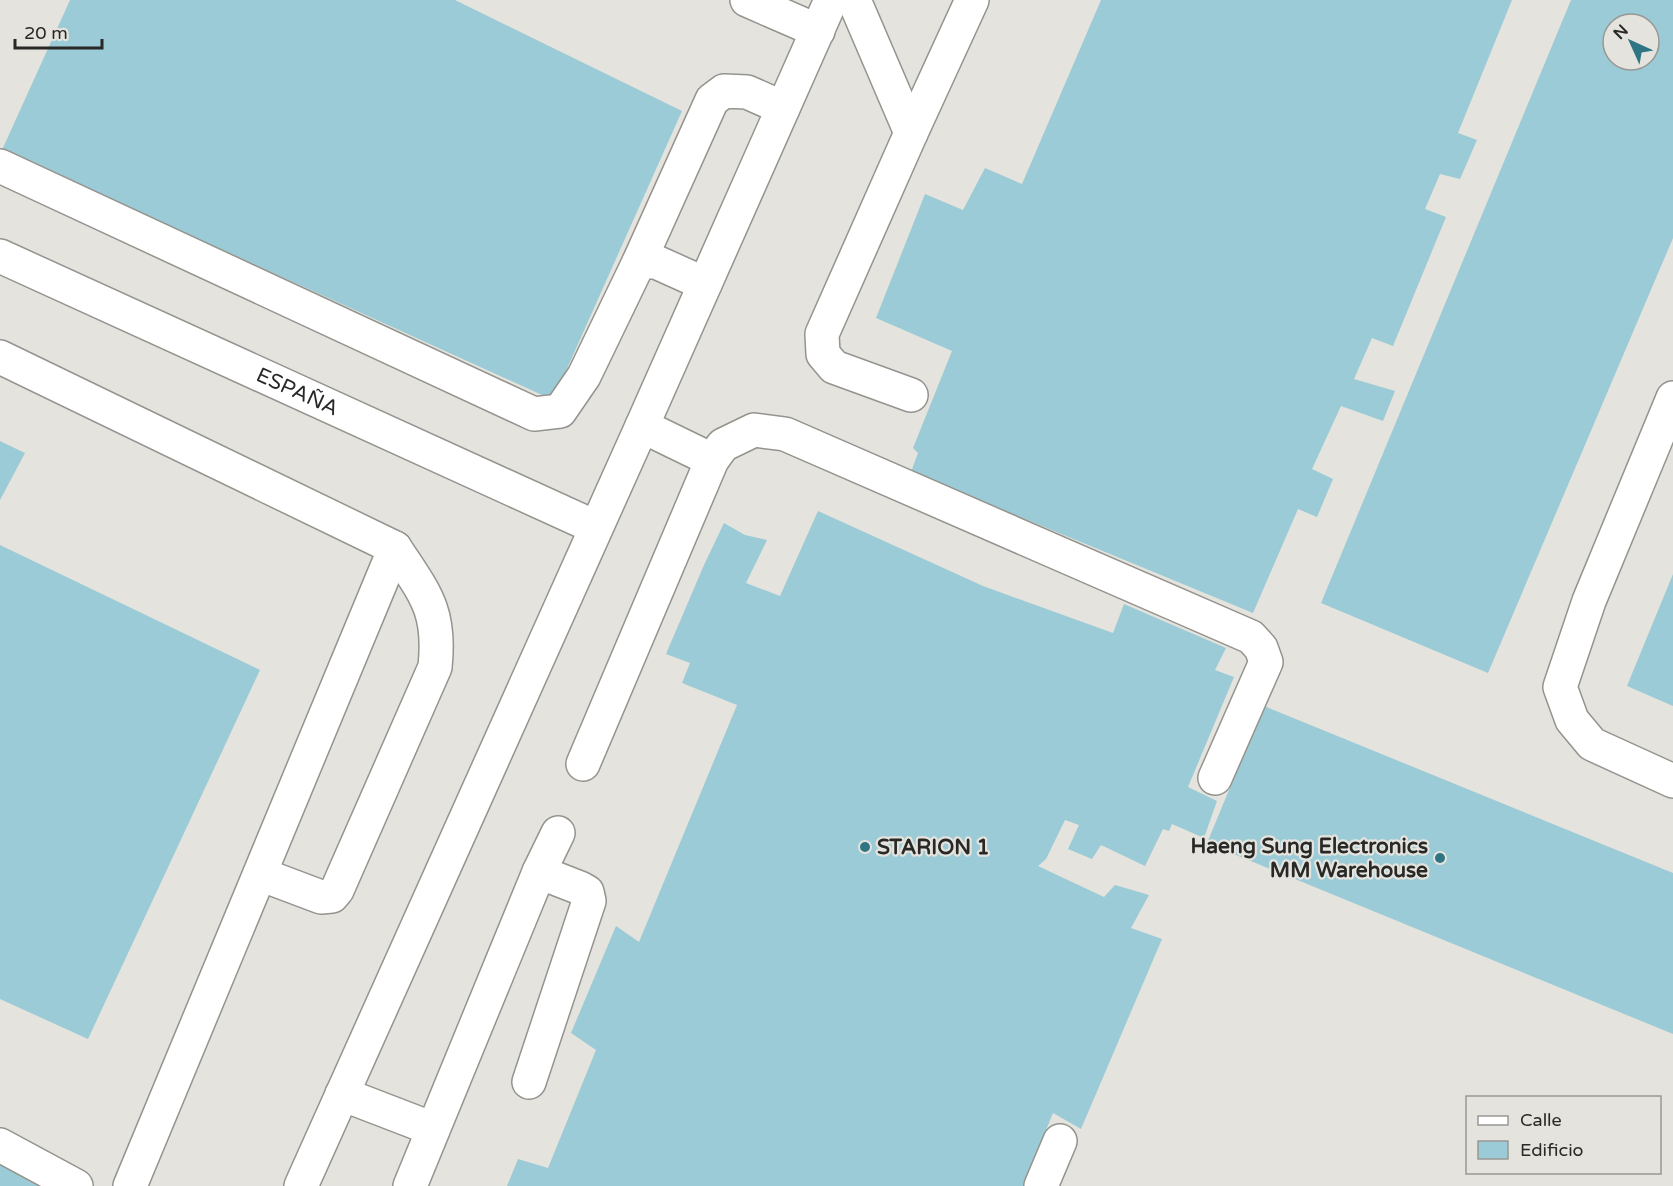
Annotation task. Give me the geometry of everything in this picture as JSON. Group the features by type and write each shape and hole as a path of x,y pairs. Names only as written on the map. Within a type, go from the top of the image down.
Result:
{"main road":[{"path":"747,0 818,30"},
{"path":"301,1186 831,0"},
{"path":"854,0 911,133"},
{"path":"911,395 834,367 823,354 822,334 972,0"},
{"path":"0,166 534,414 560,411 584,376 639,262 712,100 724,91 747,92 783,108"},
{"name":"ESPAÑA","path":"0,256 595,527"},
{"path":"639,262 656,262 705,284"},
{"path":"0,357 395,548 425,594 434,616 437,643 435,667 337,890 332,896 321,897 260,874"},
{"path":"1673,398 1589,601 1560,687 1572,720 1592,744 1673,781"},
{"path":"642,426 712,460"},
{"path":"583,764 712,460 723,445 754,430 785,434 1251,637 1261,648 1266,662 1215,778"},
{"path":"130,1186 395,548"},
{"path":"410,1186 539,872 558,833"},
{"path":"529,1082 590,901 587,892 580,888 539,872"},
{"path":"342,1094 433,1129"},
{"path":"1041,1186 1060,1141"},
{"path":"0,1145 76,1186"}],"building":[{"path":"70,0 455,0 682,111 553,400 2,150"},
{"path":"1101,0 1512,0 1458,133 1477,140 1460,179 1440,174 1425,209 1446,217 1393,346 1372,338 1354,379 1395,391 1383,421 1341,406 1312,469 1333,479 1317,517 1298,509 1253,613 911,472 918,453 913,448 952,351 876,318 925,194 963,210 985,168 1022,184"},
{"path":"1571,0 1673,0 1673,238 1488,673 1321,603"},
{"path":"0,441 25,453 0,500"},
{"name":"STARION 1","path":"818,511 983,586 1113,633 1124,604 1226,648 1215,670 1234,677 1188,787 1217,801 1204,838 1172,824 1169,831 1163,829 1145,866 1101,845 1092,859 1068,849 1079,825 1065,820 1046,859 1038,866 1104,897 1115,885 1149,895 1131,928 1162,939 1081,1129 1053,1113 1023,1186 507,1186 518,1159 548,1168 596,1050 571,1033 616,926 639,942 737,705 682,683 690,663 666,654 704,565 724,523 745,535 767,540 746,583 780,596"},
{"path":"0,545 260,670 88,1039 0,999"},
{"path":"1673,574 1673,706 1627,686"},
{"name":"Haeng Sung Electronics MM Warehouse","path":"1264,706 1673,873 1673,1034 1207,843"},
{"path":"0,1165 45,1186 0,1186"}],"place":[{"name":"STARION 1","path":"865,847"},
{"name":"Haeng Sung Electronics MM Warehouse","path":"1440,858"}]}
